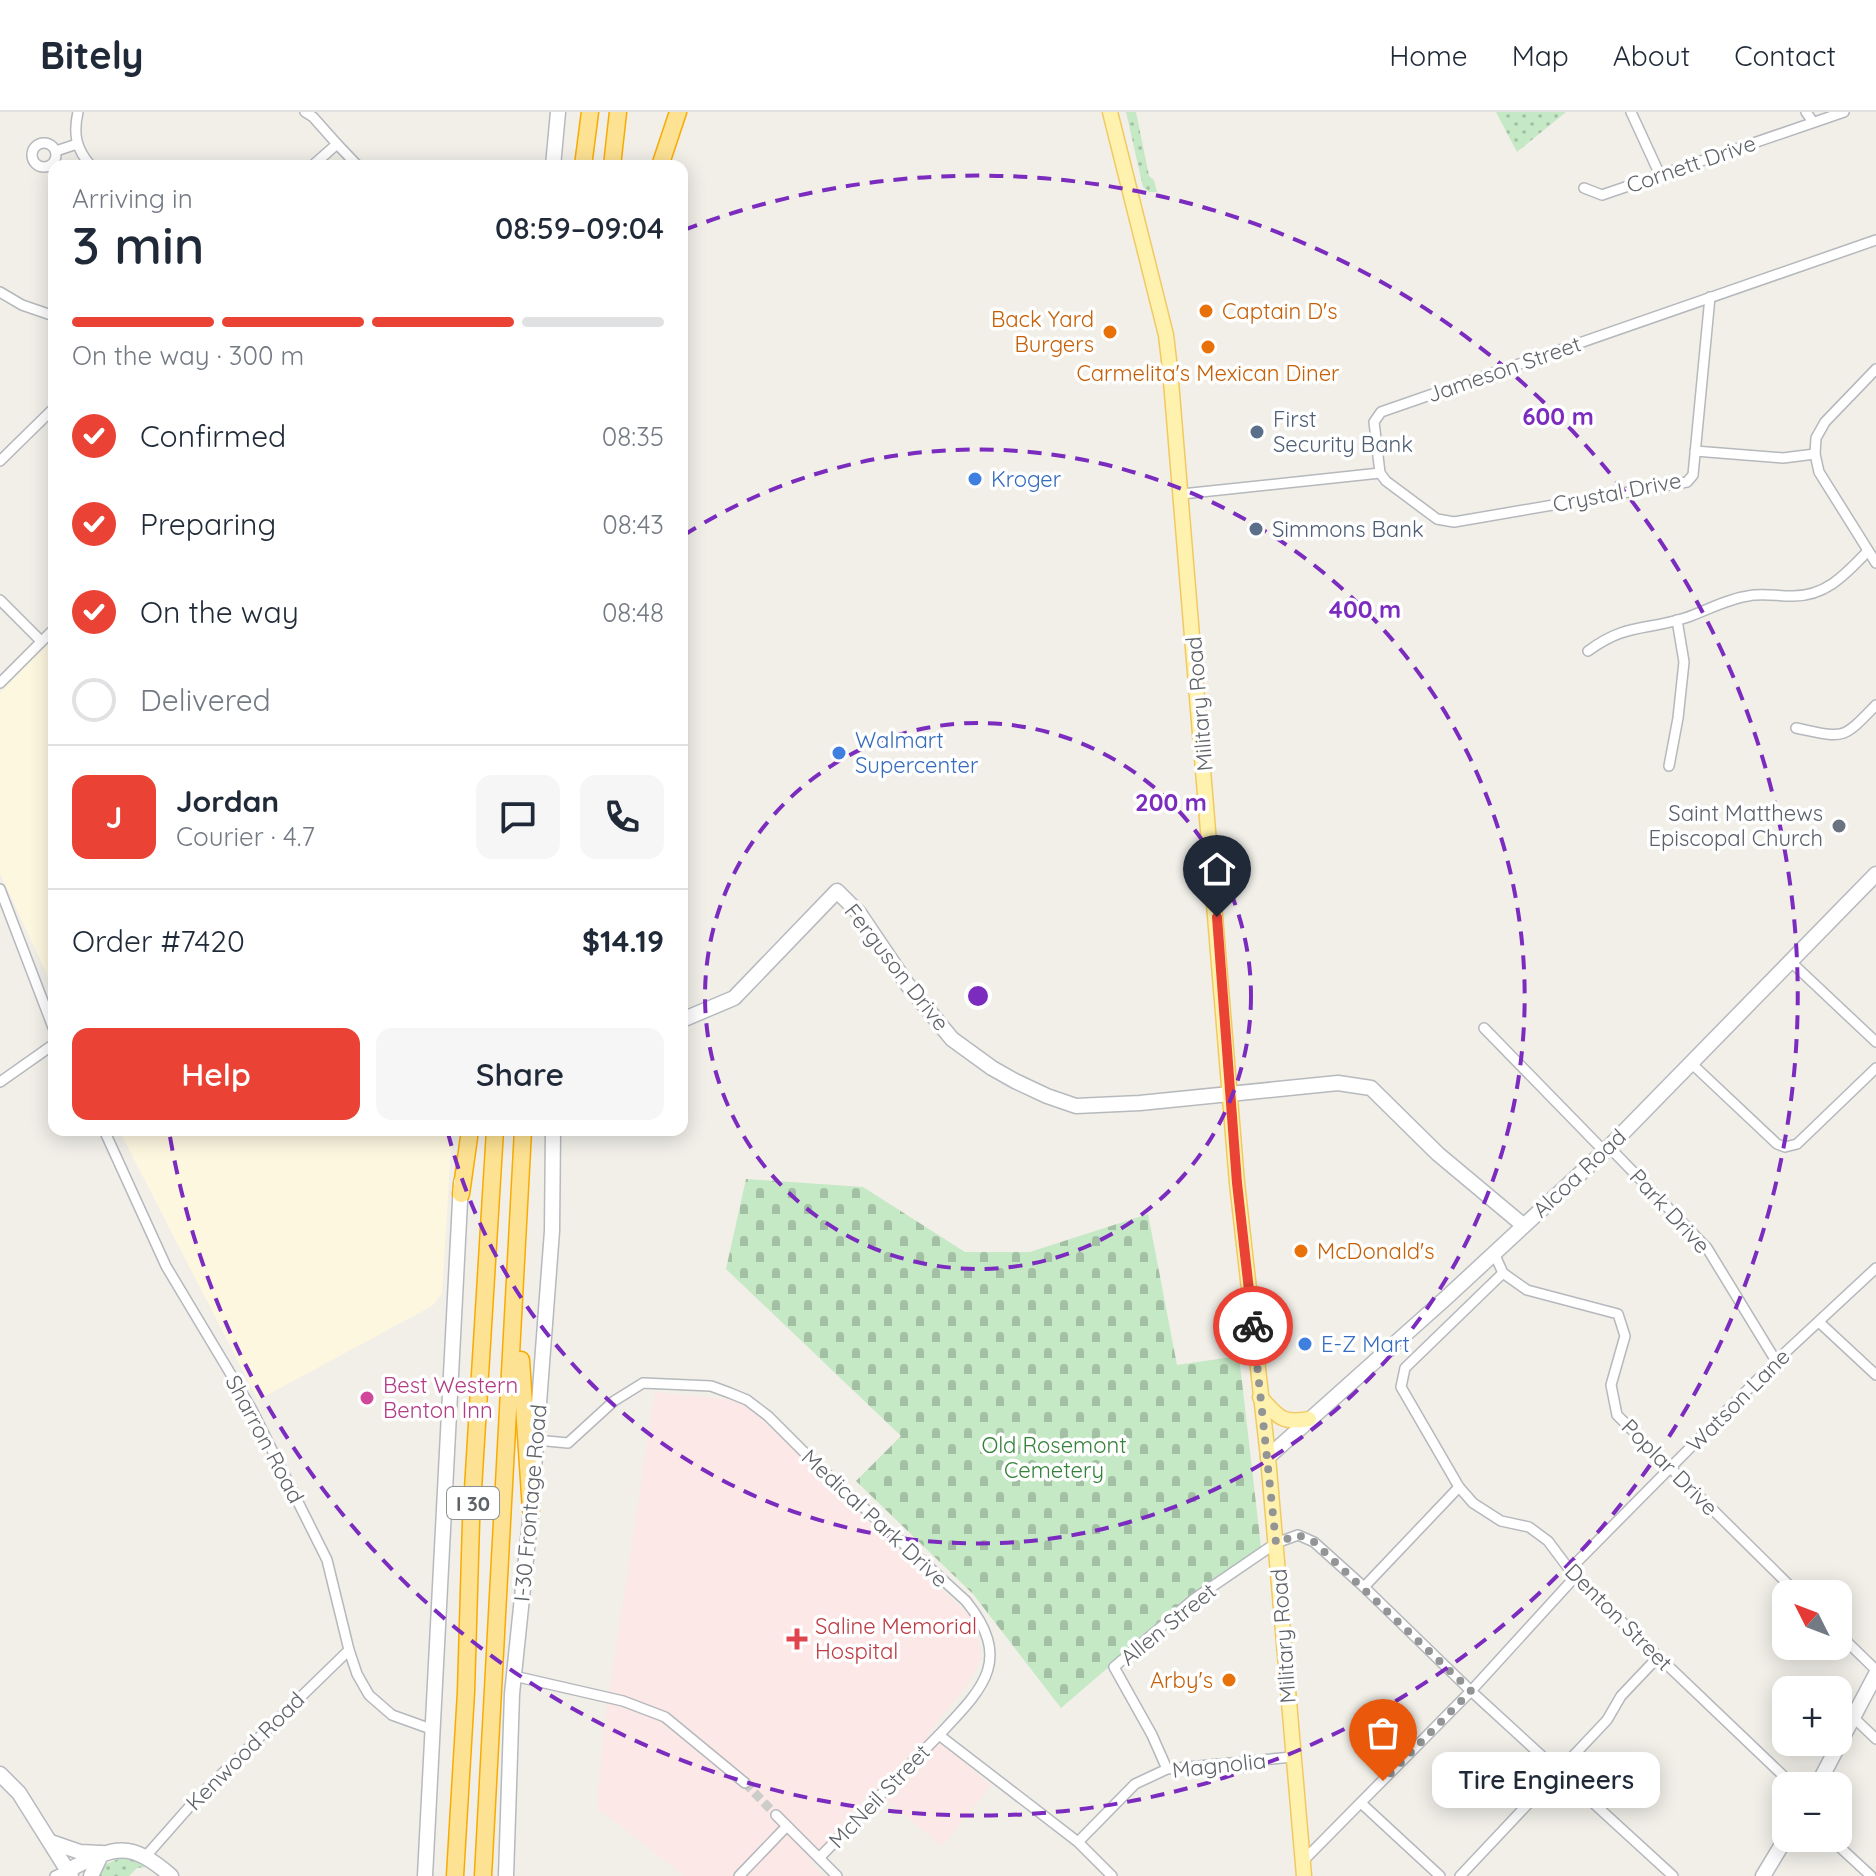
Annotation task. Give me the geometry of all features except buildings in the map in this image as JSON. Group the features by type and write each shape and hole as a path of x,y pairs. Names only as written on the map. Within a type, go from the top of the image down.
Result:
{"highway":[{"path":"584,160 590,112"},
{"path":"613,160 618,112"},
{"path":"662,160 680,112"},
{"path":"461,1194 466,1136"},
{"name":"I 30","path":"455,1876 466,1692 471,1522 495,1136"},
{"name":"I 30","path":"483,1876 523,1136"},
{"path":"516,1296 531,1510"}],"main road":[{"path":"554,160 558,112"},
{"path":"668,160 680,112"},
{"name":"Military Road","path":"1110,112 1166,335 1182,494 1230,1095 1268,1457 1303,1869"},
{"name":"Alcoa Road","path":"1268,1457 1607,1149 1876,874"},
{"name":"Ferguson Drive","path":"688,1017 734,998 837,891 859,913 907,984 952,1039 1015,1081 1076,1106 1230,1095 1338,1083 1371,1088 1438,1154 1523,1225"},
{"name":"I-30 Frontage Road","path":"506,1876 514,1676 531,1510 552,1231 553,1136"},
{"path":"425,1876 461,1194"},
{"path":"1260,1397 1282,1419 1292,1422 1309,1419"},
{"path":"1825,1772 1876,1672"},
{"path":"0,1774 19,1793 51,1842 65,1874 102,1853 121,1848 146,1856 171,1876"},
{"path":"51,1842 80,1852 102,1853"},
{"path":"1763,1876 1778,1852"},
{"path":"91,1876 102,1853"}],"street":[{"path":"78,112 75,135 86,160"},
{"path":"305,112 352,160"},
{"path":"1631,112 1660,175"},
{"path":"1806,112 1813,122"},
{"name":"Cornett Drive","path":"1584,188 1602,195 1844,112"},
{"path":"56,151 77,144"},
{"path":"319,160 337,144"},
{"name":"Jameson Street","path":"1380,473 1374,422 1381,412 1876,240"},
{"path":"0,292 22,305 48,314"},
{"name":"Crystal Drive","path":"1380,473 1386,481 1437,519 1454,522 1687,482 1693,475 1710,297"},
{"path":"1876,369 1825,422 1816,438 1815,454 1819,472 1876,563"},
{"path":"0,461 48,414"},
{"path":"1695,451 1783,458 1815,454"},
{"path":"1182,494 1380,473"},
{"path":"1588,651 1609,636 1633,627 1677,620 1750,595 1796,597 1823,591 1843,577 1867,552"},
{"path":"0,600 41,641"},
{"path":"1669,766 1684,662 1677,620"},
{"path":"0,683 48,635"},
{"path":"1796,728 1839,737 1850,732 1876,705"},
{"path":"0,889 48,1014"},
{"path":"1790,961 1876,1042"},
{"name":"Park Drive","path":"1484,1028 1707,1248 1776,1361"},
{"path":"0,1082 48,1048"},
{"path":"1691,1063 1777,1144 1785,1147 1797,1144 1876,1068"},
{"name":"Sharron Road","path":"107,1136 166,1266 251,1408 327,1560 357,1674 369,1695 392,1715 431,1729"},
{"path":"1494,1253 1503,1273"},
{"name":"Watson Lane","path":"1303,1869 1361,1803 1471,1691 1572,1573 1669,1468 1776,1361 1876,1268"},
{"name":"Poplar Drive","path":"1503,1273 1527,1290 1618,1314 1625,1336 1611,1385 1617,1415 1784,1580"},
{"name":"Denton Street","path":"1503,1273 1405,1368 1401,1387 1459,1487 1473,1503 1501,1521 1529,1527 1548,1541 1572,1573 1779,1772"},
{"path":"1819,1322 1876,1375"},
{"name":"Medical Park Drive","path":"536,1440 568,1443 614,1401 643,1383 711,1386 747,1400 768,1416 966,1601 979,1617 988,1637 990,1654 986,1680 939,1735"},
{"path":"1364,1587 1459,1487"},
{"path":"1276,1543 1298,1535 1314,1542 1471,1691 1560,1770 1666,1874"},
{"name":"Allen Street","path":"1167,1769 1114,1667 1194,1599 1276,1543"},
{"path":"1852,1647 1876,1672"},
{"name":"Kenwood Road","path":"146,1856 198,1797 349,1650"},
{"path":"1460,1876 1607,1720 1621,1696 1658,1657"},
{"path":"514,1676 623,1701 665,1717 745,1783"},
{"path":"1854,1718 1876,1739"},
{"path":"939,1735 1078,1842 1112,1876"},
{"name":"McNeil Street","path":"819,1858 939,1735"},
{"name":"Magnolia","path":"1078,1842 1135,1784 1167,1769 1292,1757"},
{"path":"1361,1803 1440,1876"},
{"path":"776,1815 837,1876"},
{"path":"739,1876 787,1826"},
{"path":"1845,1852 1871,1876"}],"shaded area":[{"path":"48,644 48,977 0,873 0,693"},
{"path":"122,1136 452,1136 442,1293 432,1306 258,1400"},
{"name":"Saline Memorial Hospital","path":"655,1392 742,1401 973,1619 982,1658 967,1685 928,1733 991,1785 942,1846 873,1789 810,1862 824,1876 685,1876 597,1808 606,1713"}],"green space":[{"path":"1126,112 1136,112 1149,176 1154,180 1157,192 1149,192 1143,187"},
{"path":"1496,112 1566,112 1517,152"},
{"name":"Old Rosemont Cemetery","path":"746,1179 863,1187 965,1252 1030,1252 1148,1214 1177,1365 1239,1356 1261,1547 1182,1604 1061,1708 973,1594 856,1481 901,1436 726,1269"},
{"path":"123,1857 146,1865 129,1876 96,1876 104,1865"}],"tunnel":[{"path":"745,1783 776,1815"}],"way so far":[{"path":"1253,1326 1276,1543 1298,1535 1314,1542 1471,1691 1383,1781"}],"place":[{"name":"Captain D's","path":"1206,311"},
{"name":"Back Yard Burgers","path":"1110,332"},
{"name":"Carmelita's Mexican Diner","path":"1208,347"},
{"name":"First Security Bank","path":"1257,432"},
{"name":"Kroger","path":"975,479"},
{"name":"Simmons Bank","path":"1256,529"},
{"name":"Walmart Supercenter","path":"839,753"},
{"name":"Saint Matthews Episcopal Church","path":"1839,826"},
{"name":"McDonald's","path":"1301,1251"},
{"name":"E-Z Mart","path":"1305,1344"},
{"name":"Best Western Benton Inn","path":"367,1398"},
{"name":"Saline Memorial Hospital","path":"797,1639"},
{"name":"Arby's","path":"1229,1680"},
{"name":"Tire Engineers","path":"1383,1781"}],"route":[{"path":"1217,917 1237,1183 1253,1326"}]}
